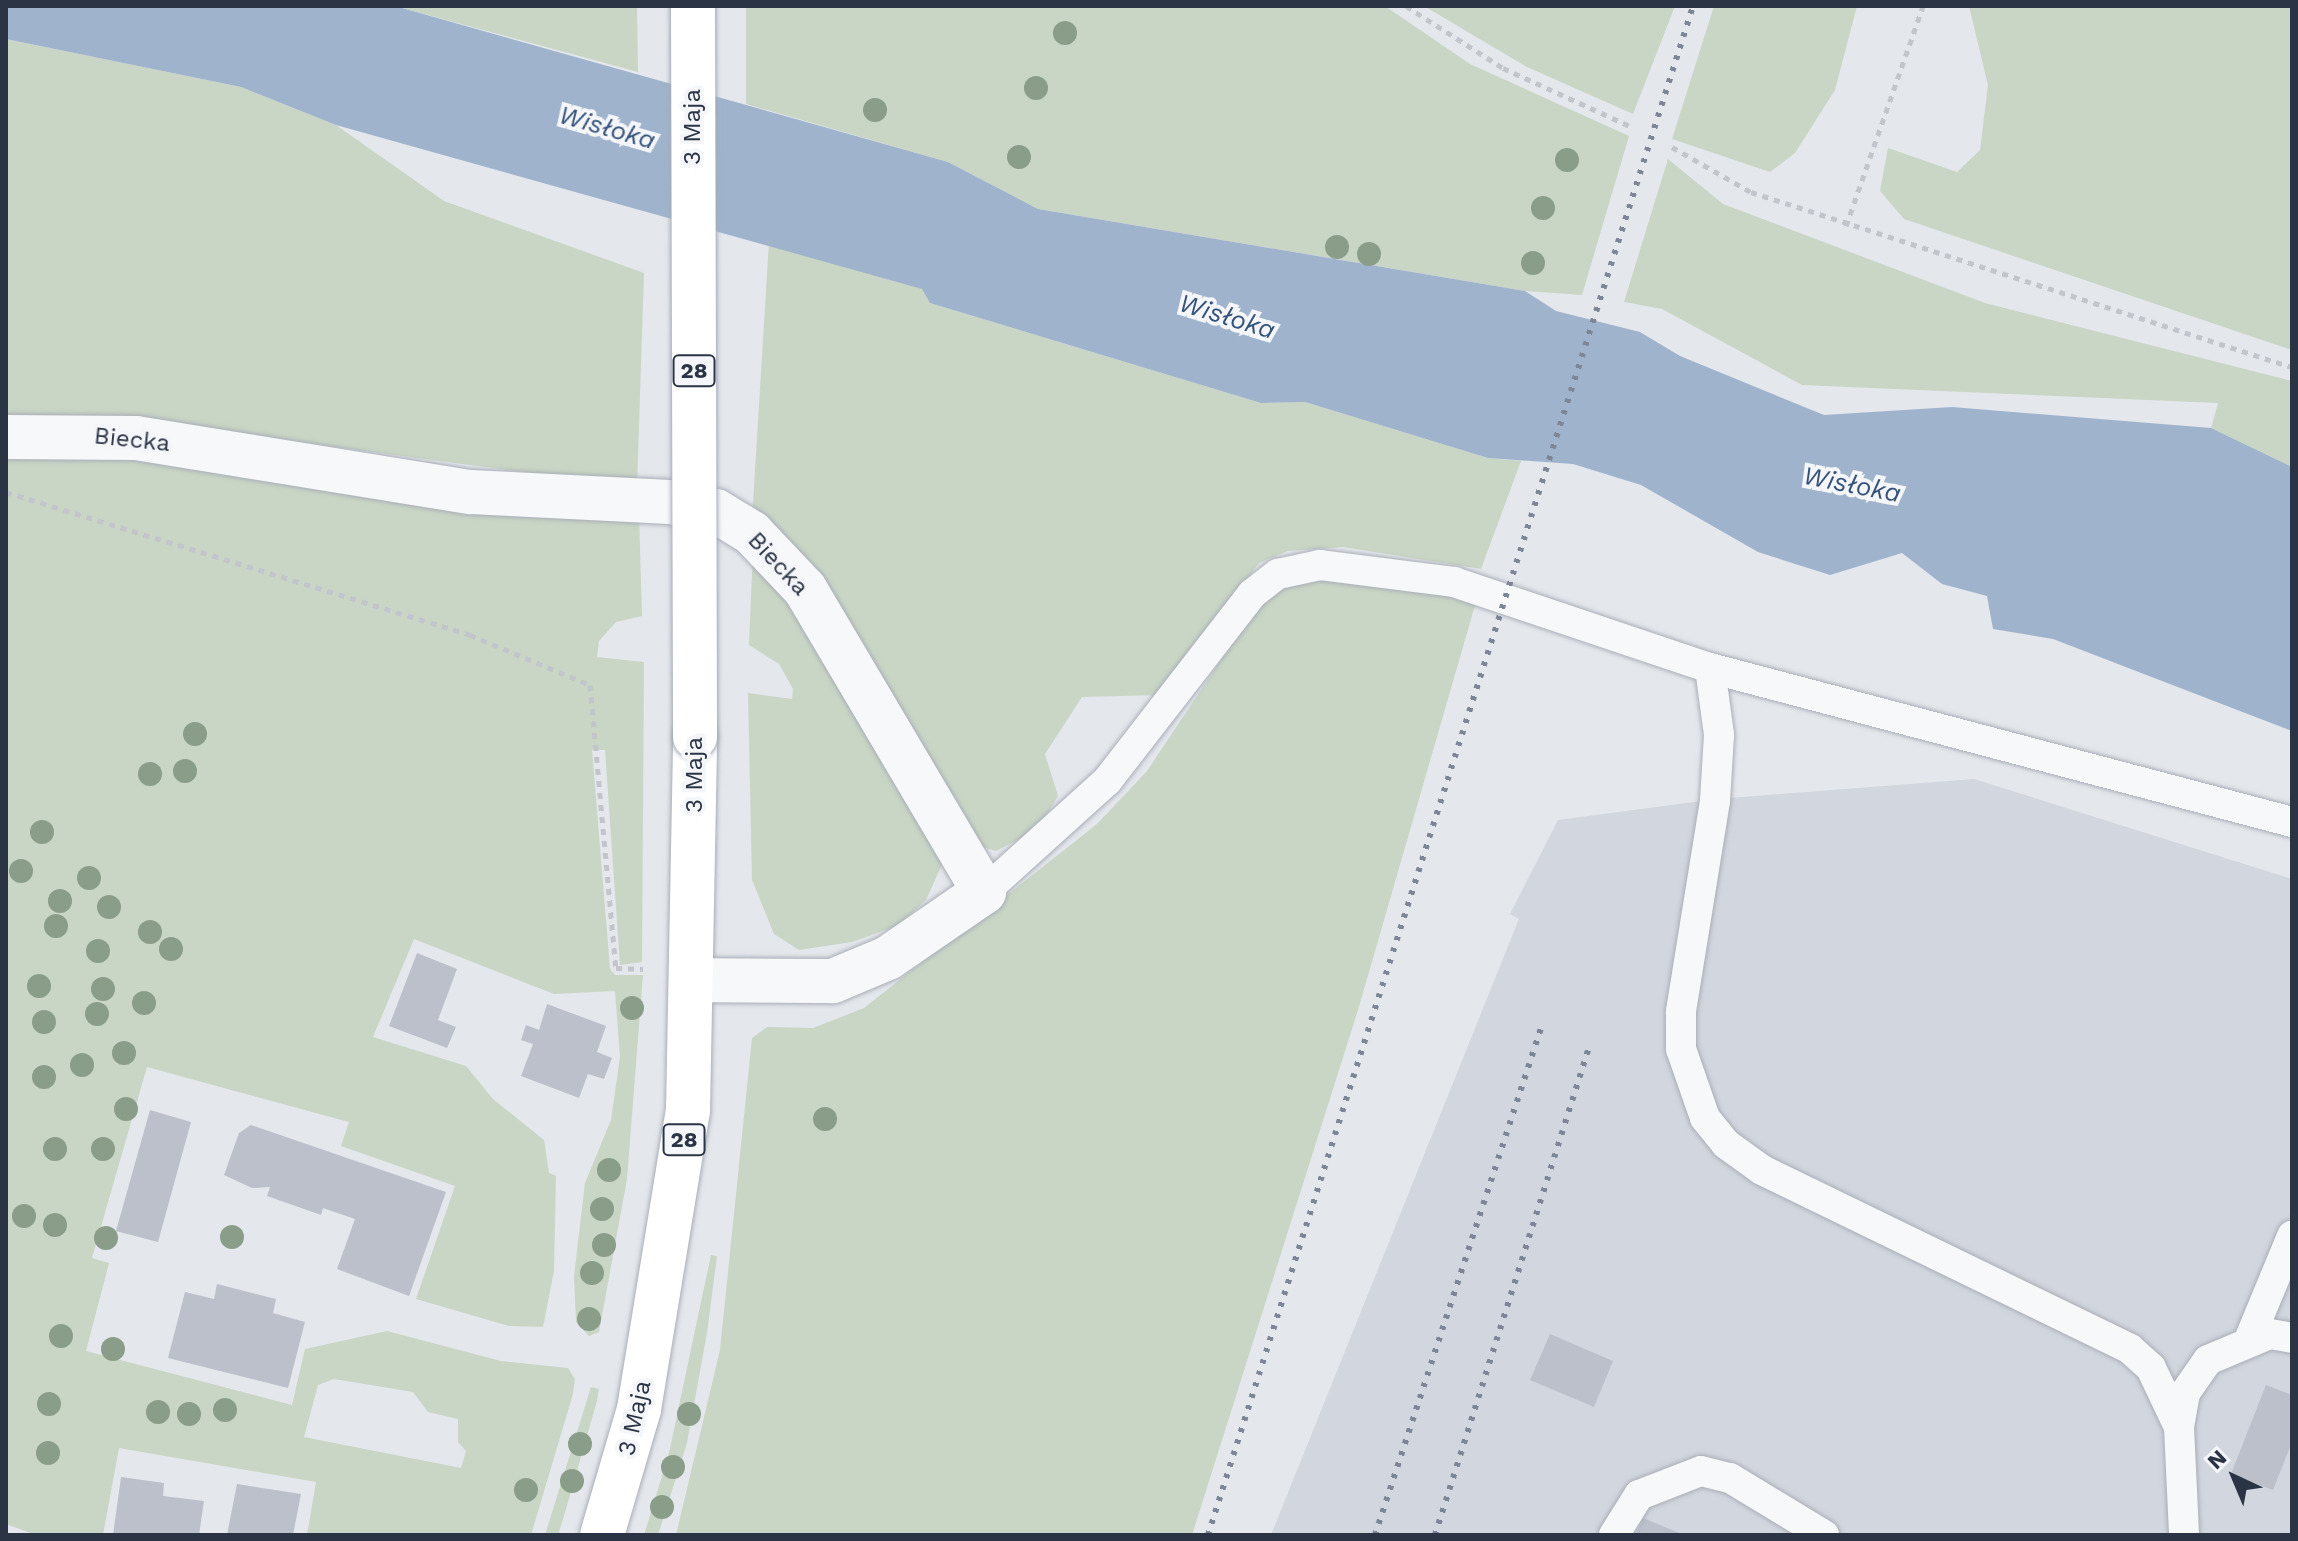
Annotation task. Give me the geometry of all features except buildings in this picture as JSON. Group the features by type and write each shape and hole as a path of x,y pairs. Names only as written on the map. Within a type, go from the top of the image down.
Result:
{"main road":[{"name":"3 Maja","path":"602,1535 639,1409 670,1248 688,1111 695,980 693,6"}],"street":[{"name":"Biecka","path":"6,437 136,438 471,492 670,502 716,511 752,533 805,589 984,892"},
{"path":"695,980 775,985 833,981 888,958 984,892"}],"lane":[{"path":"984,892 1107,781 1252,594 1295,568 1353,565 1454,582 1710,668 2292,822"},
{"path":"1710,668 1719,735 1715,801 1681,1012 1681,1049 1705,1118 1726,1144 1762,1170 2130,1349 2151,1368 2179,1427"},
{"path":"2249,1340 2292,1236"},
{"path":"2184,1535 2179,1427 2185,1393 2208,1360 2249,1340 2270,1334 2292,1338"},
{"path":"1614,1535 1639,1495 1701,1471 1730,1478 1824,1535"}],"path":[{"path":"1406,6 1503,68 1632,127"},
{"path":"1846,226 1923,6"},
{"path":"1672,147 1742,188 1846,226 2292,367"},
{"path":"6,492 470,635 590,685 616,968 648,969"}],"shaded area":[{"path":"1974,779 2292,879 2292,1535 1271,1535 1519,919 1510,914 1558,820 1717,799"}],"green space":[{"path":"395,6 637,6 638,72"},
{"path":"746,6 1385,6 1470,64 1629,136 1582,295 1525,291 1038,209 948,162 746,104"},
{"path":"1424,6 1675,6 1633,114 1527,67"},
{"path":"1714,6 1857,6 1835,90 1795,153 1770,172 1672,139"},
{"path":"1969,6 2292,6 2292,350 1904,219 1880,191 1888,148 1957,172 1980,150 1988,85"},
{"path":"6,39 241,87 336,125 444,201 644,273 637,487 153,423 6,421"},
{"path":"1668,159 1723,204 1985,303 2292,381 2292,467 2211,428 2218,403 1802,385 1662,309 1624,302"},
{"path":"769,242 923,289 930,303 1261,403 1305,402 1488,458 1521,461 1481,569 1343,547 1288,551 1259,563 1159,695 1082,697 1045,754 1058,796 1038,829 996,851 966,842 752,519"},
{"path":"28,448 639,514 642,616 616,622 599,641 597,657 644,662 642,962 620,965 605,750 592,750 610,969 615,975 643,975 627,1179 599,1332 589,1336 576,1322 574,1276 585,1183 611,1120 620,1057 615,991 554,994 414,939 373,1037 466,1066 493,1099 544,1140 549,1173 556,1176 554,1271 543,1327 509,1326 416,1299 455,1186 341,1146 349,1122 147,1067 92,1258 109,1263 86,1351 292,1405 305,1349 387,1331 501,1361 568,1368 575,1379 573,1394 531,1535 307,1535 316,1482 119,1448 103,1535 36,1535 6,1524 6,450","holes":["334,1379 413,1392 428,1412 458,1419 458,1442 466,1451 461,1468 304,1437 318,1385"]},
{"path":"753,549 784,575 944,860 926,900 899,925 852,942 799,950 774,934 752,880 748,693 792,699 793,689 779,664 749,645"},
{"path":"1301,580 1383,580 1476,602 1358,1010 1192,1535 676,1535 720,1350 752,1038 767,1027 813,1028 864,1008 1097,824 1147,771 1263,597"},
{"path":"711,1255 717,1256 687,1443 658,1535 644,1535 669,1453"},
{"path":"591,1387 599,1389 597,1401 558,1535 545,1535"}],"water":[{"name":"Wisłoka","path":"6,6 395,6 948,162 1038,209 1525,291 1556,311 1640,332 1680,356 1824,415 1952,407 2211,428 2292,467 2292,731 2053,639 1993,629 1987,596 1942,584 1902,553 1830,575 1758,552 1641,485 1573,464 1488,458 1305,402 1261,403 930,303 922,289 336,125 241,87 6,39"}],"railway":[{"path":"1208,1535 1693,6"},
{"path":"1375,1535 1541,1028"},
{"path":"1435,1535 1590,1044"}]}
